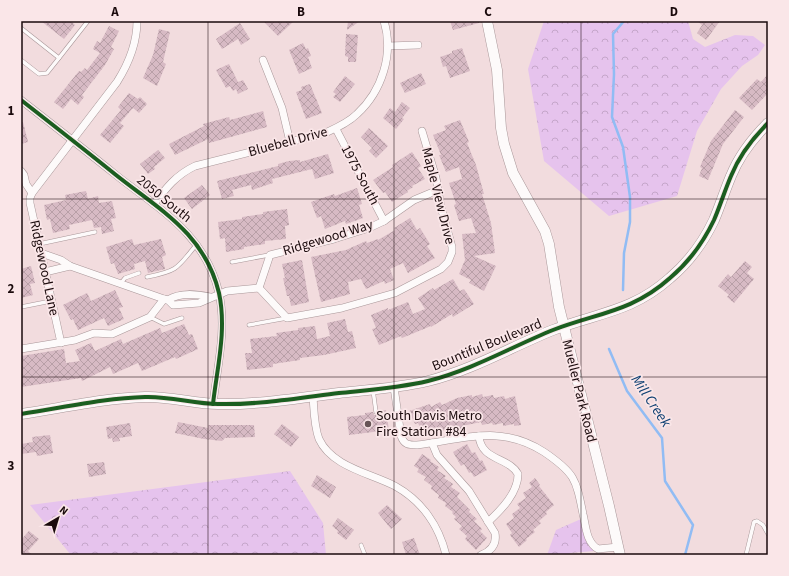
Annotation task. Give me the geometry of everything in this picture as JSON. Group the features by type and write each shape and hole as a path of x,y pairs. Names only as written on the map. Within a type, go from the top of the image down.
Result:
{"main road":[{"name":"Mueller Park Road","path":"487,21 497,70 501,128 504,144 514,173 537,215 547,238 552,257 555,290 563,327 619,551"},
{"name":"Bountiful Boulevard","path":"21,414 142,397 158,397 213,404 243,404 394,387 427,381 458,372 563,327 613,312 658,289 681,268 700,245 719,208 739,159 749,144 768,123"}],"street":[{"path":"32,193 117,82 125,69 132,55 137,21"},
{"name":"Bluebell Drive","path":"154,204 172,181 179,175 195,166 325,133 356,115 372,96 382,75 388,46 384,21"},
{"path":"388,46 418,45"},
{"path":"263,60 282,108 290,142"},
{"name":"2050 South","path":"21,100 176,221 197,245 212,271 219,294 222,314 222,337 213,404"},
{"name":"1975 South","path":"336,128 384,221"},
{"name":"Maple View Drive","path":"287,318 342,308 395,293 441,269 448,262 452,252 452,247 441,208 436,178 422,131"},
{"name":"Ridgewood Lane","path":"21,171 24,175 26,184 32,193 30,203 61,343"},
{"name":"Ridgewood Way","path":"259,288 270,255 369,228 384,221 414,200 438,190"},
{"path":"41,253 62,260 70,266 166,300 173,304 198,303 227,291 259,288 287,318"},
{"path":"45,272 70,266"},
{"path":"21,349 75,340 94,333 112,334 150,317 166,300"},
{"path":"394,387 403,441 410,445 432,443 464,437 505,436 535,447 561,463 570,472 577,487 588,538 592,544 598,549 619,551"},
{"path":"313,396 318,434 323,446 342,462 387,482 412,498 432,521 440,537 446,555"},
{"path":"478,436 480,444 485,451 513,468 518,474 513,493 501,510 488,522"},
{"path":"432,443 437,455 469,491 495,533 495,543 489,551 481,555"}],"lane":[{"path":"21,60 39,74 47,73 88,21"},
{"path":"21,28 59,58"},
{"path":"39,244 95,232"},
{"path":"147,278 168,273 176,269 197,245"},
{"path":"232,262 270,255"},
{"path":"121,284 125,278 140,273"},
{"path":"21,307 51,301"},
{"path":"150,317 164,324 182,318"},
{"path":"249,325 287,318"},
{"path":"373,389 376,412"},
{"path":"746,555 754,522 757,521 763,525 768,534"},
{"path":"361,545 365,555"}],"green space":[{"path":"544,21 688,21 693,39 705,47 735,35 753,36 765,45 758,55 742,66 721,89 697,131 677,196 609,216 544,161 528,69"},
{"path":"290,471 323,523 326,555 71,555 30,505"},
{"path":"581,519 594,551 570,553 569,555 547,555 556,530"}],"building":[{"path":"41,21 71,21 75,25 64,39"},
{"path":"263,21 294,21 278,36"},
{"path":"348,21 360,21 347,30"},
{"path":"450,21 479,21 479,23 453,30"},
{"path":"697,21 720,21 706,40 697,33 702,25"},
{"path":"240,23 250,39 241,45 238,39 222,49 216,39"},
{"path":"109,26 119,31 111,47 114,49 105,65 82,95 84,97 78,105 71,99 63,109 54,102 79,71 81,72 85,68 87,70 100,53 93,49 97,41 100,43"},
{"path":"159,29 170,32 163,62 166,64 157,86 143,78 153,55"},
{"path":"346,34 358,35 356,62 348,62 348,57 345,56"},
{"path":"303,43 306,49 308,48 311,56 308,57 312,68 299,74 289,50"},
{"path":"462,48 470,71 450,78 446,66 443,67 440,57"},
{"path":"229,64 238,82 243,80 248,89 238,94 236,89 233,91 230,86 226,88 216,70"},
{"path":"421,73 426,84 405,93 400,83"},
{"path":"768,74 768,93 752,110 739,98 757,79 761,82"},
{"path":"345,76 355,84 340,102 333,97 336,94 333,92"},
{"path":"310,84 322,113 306,119 296,92 302,90 301,87"},
{"path":"129,93 138,99 140,97 147,104 139,113 133,108 120,123 124,126 110,143 100,135 121,110 118,107"},
{"path":"402,102 410,108 396,129 383,118 390,108 395,112"},
{"path":"735,110 744,117 723,144 708,180 699,176 702,168 700,167 711,141"},
{"path":"263,111 267,127 209,143 208,139 175,155 169,144 204,126 203,124 229,117 230,120"},
{"path":"460,120 476,165 484,194 482,194 491,223 495,253 474,256 496,266 484,291 469,283 471,280 459,274 465,260 462,234 476,233 471,218 459,221 454,205 456,204 449,183 462,179 459,167 446,172 433,135 446,130 444,126"},
{"path":"21,122 23,122 28,142 21,144"},
{"path":"369,128 388,146 376,158 369,151 372,148 361,137"},
{"path":"158,150 165,158 148,174 140,164"},
{"path":"412,152 421,166 418,168 425,179 412,186 413,187 407,191 408,192 392,202 385,192 383,193 373,180"},
{"path":"328,154 334,173 315,179 312,169 272,179 273,183 252,190 251,185 232,190 234,196 222,199 217,181 278,166 278,164 289,161 300,160 300,162"},
{"path":"202,185 210,195 192,209 184,198"},
{"path":"357,188 362,204 359,205 363,218 346,224 345,221 325,229 321,216 317,218 311,202 334,194 335,196"},
{"path":"86,191 88,199 98,196 99,203 112,201 116,218 111,219 114,231 102,234 101,227 94,228 92,220 69,225 70,229 53,233 50,219 47,220 44,205 66,200 65,195"},
{"path":"287,209 289,225 285,226 286,239 265,241 265,244 244,247 244,249 226,252 225,238 220,239 218,222 242,219 242,217 263,214 263,212"},
{"path":"410,218 417,230 420,228 430,244 427,246 435,258 408,273 403,263 390,269 394,280 385,284 384,281 366,289 361,279 348,282 350,294 321,302 311,257 346,250 366,241 367,243 378,240 395,230 394,228"},
{"path":"132,239 134,245 161,239 166,255 162,257 165,269 148,273 145,261 134,264 135,269 118,274 114,263 111,264 106,247"},
{"path":"302,260 309,302 291,306 283,278 285,278 282,264"},
{"path":"745,261 752,267 747,273 754,279 734,303 727,297 729,295 718,286 728,274 731,277"},
{"path":"31,266 35,283 30,284 33,295 21,298 21,269"},
{"path":"453,279 460,291 464,289 474,304 453,317 452,314 431,327 402,338 401,336 379,345 372,329 376,328 371,315 408,302 413,314 425,309 418,298 433,288 434,290"},
{"path":"115,290 123,307 119,308 124,319 108,326 104,318 78,330 73,319 71,320 63,305 87,293 91,301"},
{"path":"345,319 348,332 352,331 356,348 273,364 273,367 247,370 245,353 252,353 250,339 277,336 276,333 315,326 317,339 330,336 327,323"},
{"path":"184,324 189,335 192,334 198,349 176,359 175,357 142,371 138,363 113,374 110,367 82,381 81,378 21,387 21,356 64,349 66,363 80,361 75,350 91,343 95,351 121,339 123,344 160,328 162,333"},
{"path":"482,394 483,397 493,395 494,398 504,396 505,399 515,396 521,425 514,426 514,424 503,426 503,423 493,425 492,423 482,425 481,422 462,426 463,428 457,432 455,429 446,433 445,430 435,434 433,431 424,436 418,423 415,424 409,411 430,404 431,407 440,402 442,405 457,398 472,395 472,397"},
{"name":"South Davis Metro Fire Station #84","path":"386,410 389,430 349,435 347,417 365,415 365,413 373,412 374,415 377,415 379,411"},
{"path":"178,422 208,428 208,425 254,425 255,437 225,438 222,441 204,439 175,433"},
{"path":"130,423 132,436 119,438 120,441 113,442 112,438 108,439 106,427"},
{"path":"282,424 299,437 291,447 274,434"},
{"path":"50,435 53,453 37,456 36,452 21,454 21,444 33,442 32,437"},
{"path":"467,444 472,453 475,452 480,461 482,460 487,470 474,477 471,472 469,473 464,464 461,466 453,452"},
{"path":"422,454 439,467 437,470 446,476 444,478 453,484 451,487 460,493 457,497 470,510 469,512 477,519 474,521 482,529 480,531 487,538 476,550 465,539 467,536 459,529 462,526 454,519 456,517 452,513 453,512 445,506 446,503 438,498 439,495 431,489 432,486 424,480 426,477 417,472 419,469 414,466"},
{"path":"104,462 106,474 89,477 87,464"},
{"path":"317,475 336,487 330,498 311,486"},
{"path":"535,478 540,485 539,486 554,505 539,521 541,523 533,530 535,532 519,547 510,535 512,533 506,524 514,518 512,514 520,508 517,504 526,498 523,493 532,487 529,483"},
{"path":"387,505 402,519 391,529 378,513"},
{"path":"338,518 354,530 346,540 337,533 338,531 332,526"},
{"path":"29,531 39,539 28,551 32,555 21,555 21,540"},
{"path":"414,538 420,555 406,555 402,542"}],"waterway":[{"path":"623,290 624,253 630,222 630,197 623,147 612,117 614,74 613,34 624,21"},
{"name":"Mill Creek","path":"609,349 627,391 662,438 665,481 693,525 685,555"}],"cycle path":[{"path":"21,100 164,212 192,239 203,255 212,272 219,293 222,321 222,335 213,404"},
{"path":"21,414 99,401 145,397 209,404 233,404 294,399 406,385 428,381 460,371 553,330 628,305 642,298 670,278 695,252 705,237 714,220 738,161 752,141 768,123"}],"place":[{"name":"South Davis Metro Fire Station #84","path":"368,424"}]}
